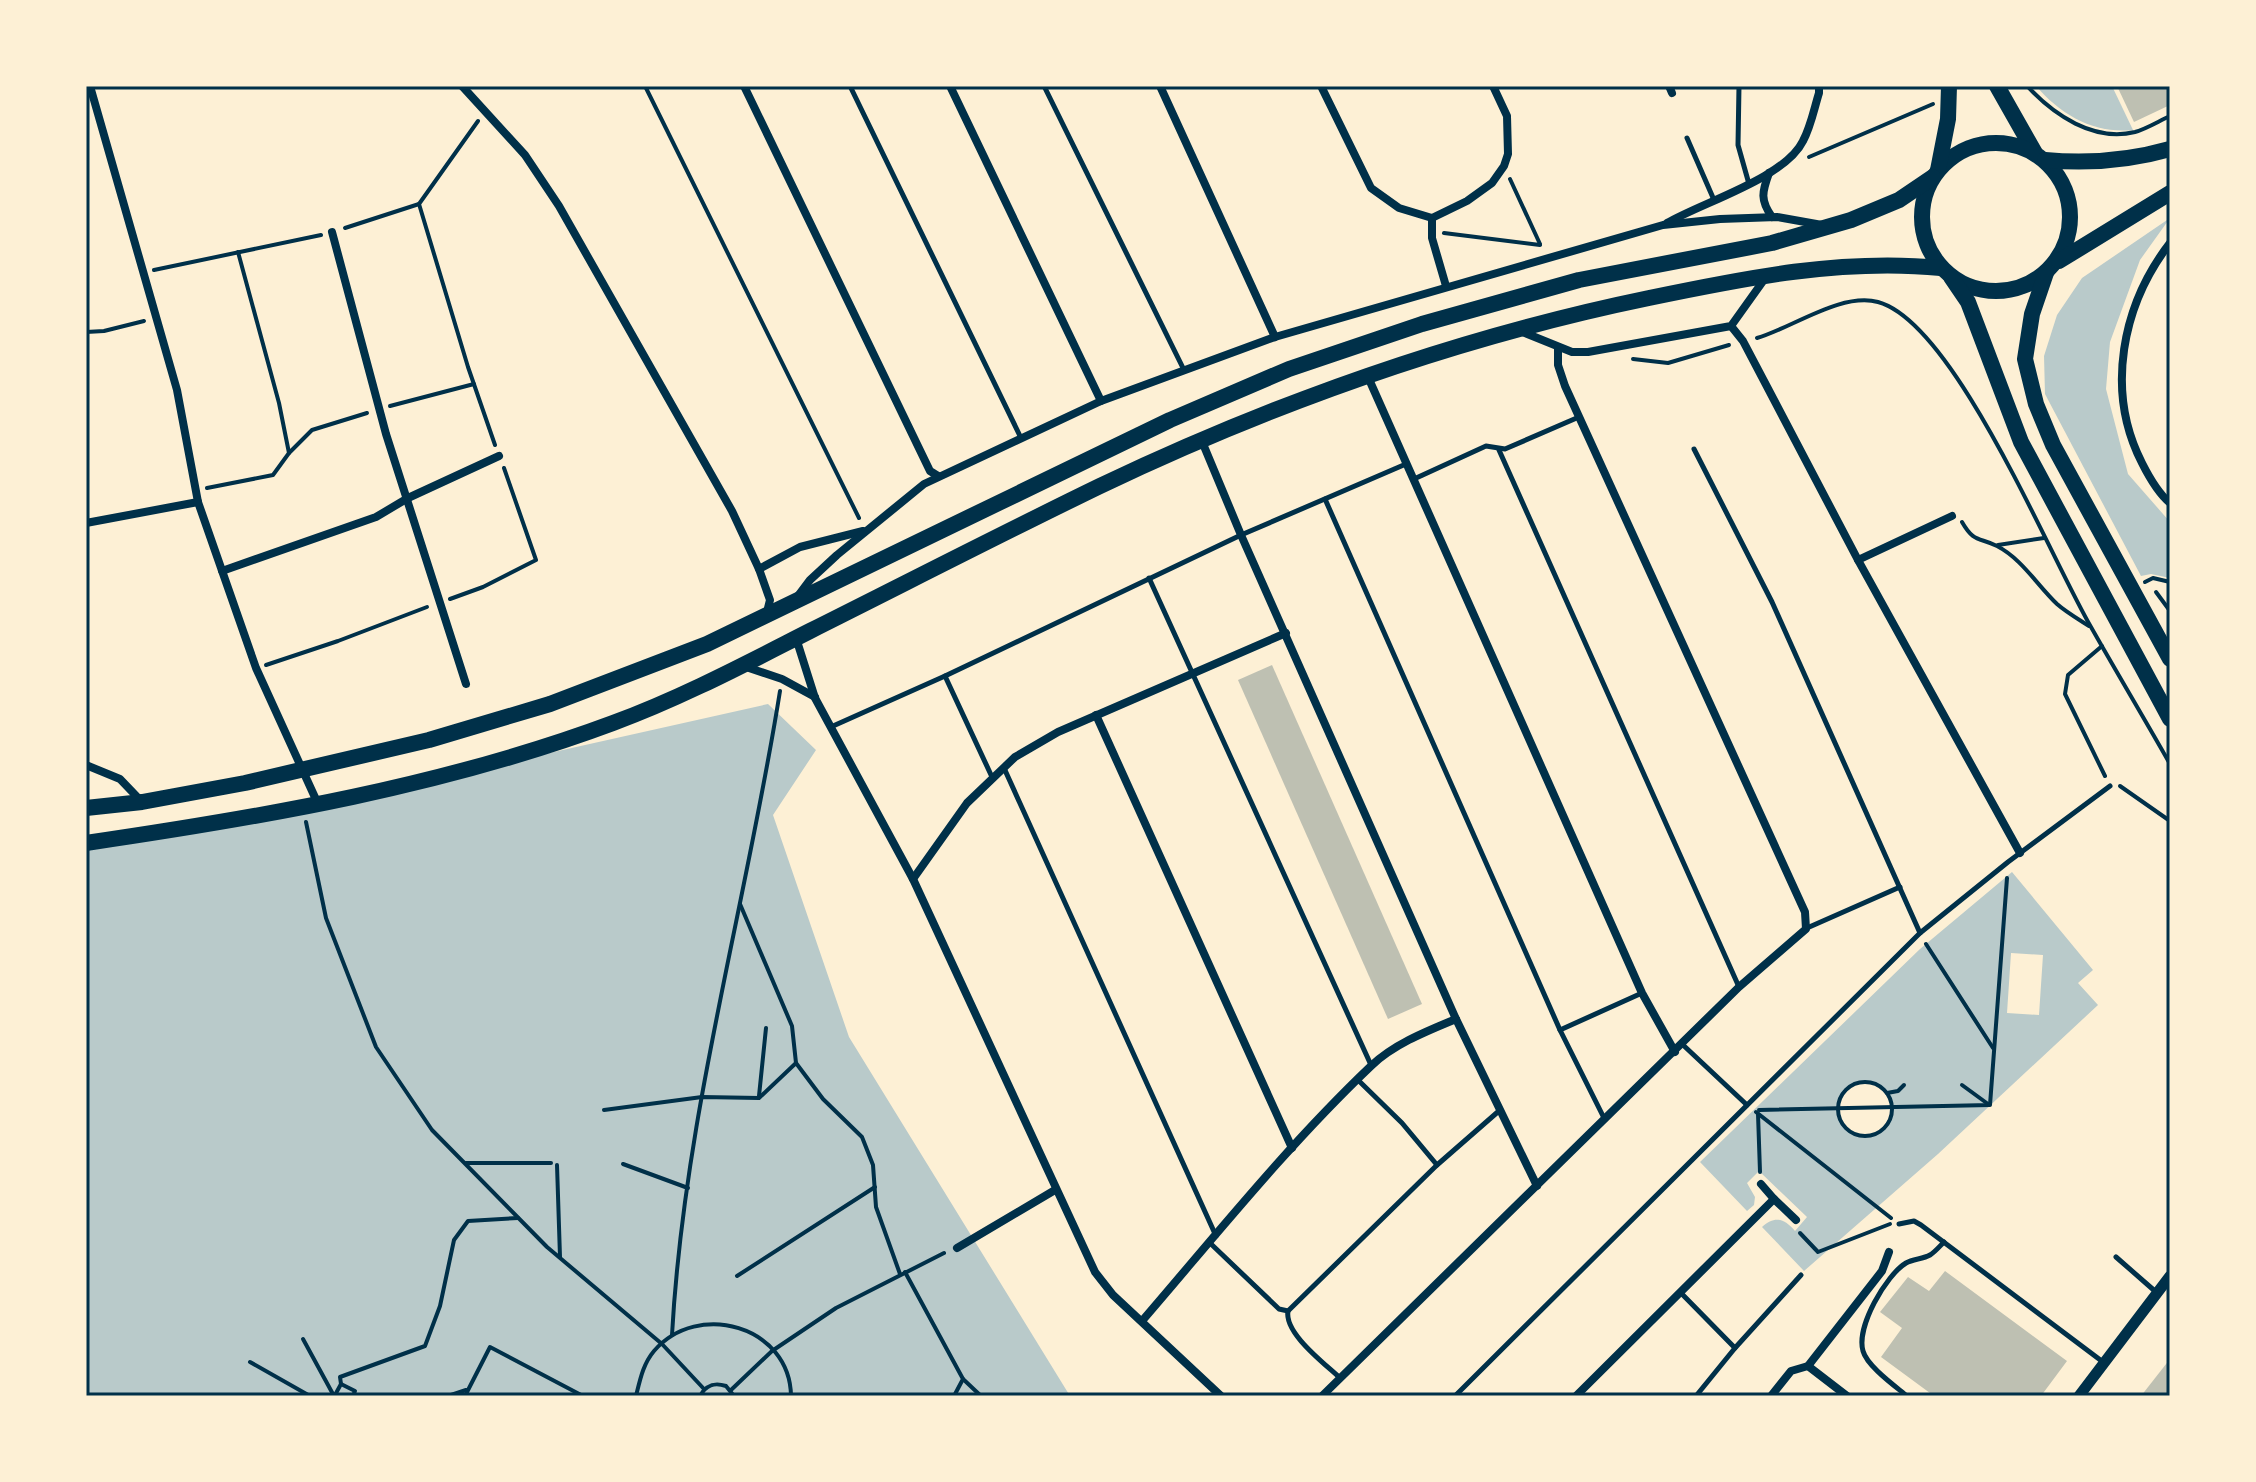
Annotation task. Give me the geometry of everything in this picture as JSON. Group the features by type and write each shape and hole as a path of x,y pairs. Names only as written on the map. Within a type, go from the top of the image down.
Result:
{"highway":[{"path":"1997,86 2040,157 2063,183 2071,208 2069,234 2032,314 2025,359 2036,404 2053,445 2170,659"},
{"path":"1949,92 1948,119 1935,174 1924,196 1921,220 1929,251 1968,302 2021,442 2170,719"},
{"path":"86,808 142,802 302,770 429,740 550,704 707,644 1170,420 1289,369 1422,324 1579,280 1772,243 1829,226 1899,200 1935,174 1949,159 1970,148 2015,145 2040,157 2083,163 2118,161 2170,149"},
{"path":"86,843 310,806 544,746 615,722 741,666 1201,439 1368,377 1517,330 1611,306 1767,276 1873,264 1946,273 1978,290 2011,291 2032,283 2170,193"}],"street":[{"path":"90,86 177,390 198,502 256,668 302,770 310,806"},
{"path":"462,86 525,155 559,206 732,511 770,600 766,616"},
{"path":"744,86 930,471 938,476"},
{"path":"950,86 1101,401"},
{"path":"1160,86 1275,337"},
{"path":"1321,86 1371,188 1399,208 1432,218 1467,201 1492,183 1504,166 1508,154 1507,116 1493,86"},
{"path":"1663,225 1749,185 1787,159 1802,144 1819,86"},
{"path":"1769,172 1761,193 1763,204 1772,217"},
{"path":"793,603 810,580 865,531 938,476 1101,401 1184,370 1275,337 1663,225 1772,217 1829,226"},
{"path":"1432,218 1432,232 1446,286"},
{"path":"332,232 386,434 466,684"},
{"path":"2170,243 2149,274 2130,320 2124,349 2121,393 2134,447 2147,473 2170,503"},
{"path":"1517,330 1572,352 1588,352 1731,326 1767,276"},
{"path":"1731,326 1743,341 1858,560 2020,853"},
{"path":"1322,1396 1739,987 1806,929 1805,912 1579,417 1558,365 1558,347"},
{"path":"1368,377 1642,993 1675,1052"},
{"path":"1201,439 1456,1019 1537,1186"},
{"path":"222,571 376,517 408,498 499,456"},
{"path":"86,523 198,502"},
{"path":"1858,560 1952,516"},
{"path":"759,569 800,547 865,531"},
{"path":"913,879 967,803 1003,767 1036,744 1286,633"},
{"path":"796,638 815,698 833,726 913,879 1095,1272 1113,1295 1221,1396"},
{"path":"741,666 782,679 815,698"},
{"path":"1096,715 1292,1148"},
{"path":"86,765 120,779 142,802"},
{"path":"1142,1321 1292,1148 1371,1065 1413,1038 1456,1019"},
{"path":"1761,1184 1796,1220"},
{"path":"957,1248 1055,1190"},
{"path":"1576,1396 1774,1199"},
{"path":"1771,1396 1791,1371 1808,1366 1882,1271 1889,1252"},
{"path":"2079,1396 2170,1276"},
{"path":"1808,1366 1847,1396"}],"lane":[{"path":"850,86 1021,438"},
{"path":"1044,86 1184,370"},
{"path":"1739,86 1738,145 1749,185"},
{"path":"1687,138 1714,200"},
{"path":"1414,479 1486,446 1505,449 1579,417"},
{"path":"1694,449 1772,602 1920,933"},
{"path":"1499,450 1739,987"},
{"path":"833,726 1241,535 1407,464"},
{"path":"1325,499 1560,1030 1605,1120"},
{"path":"1149,578 1371,1065"},
{"path":"945,676 992,777"},
{"path":"1003,767 1213,1239 1279,1309 1288,1311"},
{"path":"1455,1396 1920,933 2110,786"},
{"path":"1806,929 1900,887"},
{"path":"1560,1030 1642,993"},
{"path":"1682,1044 1747,1105"},
{"path":"1358,1080 1402,1123 1437,1165"},
{"path":"1340,1378 1292,1330 1287,1318 1288,1311 1437,1165 1500,1110"},
{"path":"1899,1224 1914,1221 2103,1363"},
{"path":"1907,1396 1886,1379 1863,1353 1862,1330 1876,1299 1898,1271 1905,1264 1930,1255 1944,1242"},
{"path":"2116,1257 2156,1292"},
{"path":"1696,1396 1801,1275"},
{"path":"1679,1292 1735,1348"}],"path":[{"path":"645,86 865,531"},
{"path":"2027,86 2043,103 2083,129 2134,132 2170,116"},
{"path":"1787,159 1803,159 1949,92"},
{"path":"144,272 332,232 419,204 486,110"},
{"path":"1504,166 1546,257"},
{"path":"256,668 483,587 536,560 468,367 419,204"},
{"path":"1432,232 1540,245"},
{"path":"196,490 273,475 289,453 279,403 238,252"},
{"path":"1621,346 1624,358 1668,363 1761,337 1839,303 1876,301 1908,316 1964,385 2091,627 2170,764"},
{"path":"86,332 104,331 158,317"},
{"path":"1952,516 1958,515 1969,535 1995,545 2015,559 2059,606 2091,627"},
{"path":"1995,545 2045,538"},
{"path":"2147,581 2170,611"},
{"path":"2103,645 2068,675 2065,694 2110,786 2123,786 2170,821"},
{"path":"672,1335 676,1264 702,1097 782,679"},
{"path":"310,806 326,918 376,1047 432,1130 518,1218 662,1344 704,1389"},
{"path":"1990,1105 2008,862"},
{"path":"740,903 792,1026 796,1063 823,1099 862,1137 873,1165 876,1207 902,1272 963,1379 981,1396"},
{"path":"1920,933 1994,1050"},
{"path":"759,1098 766,1028"},
{"path":"604,1110 702,1097 759,1098 796,1063"},
{"path":"1859,1082 1877,1084 1887,1093 1893,1107 1888,1125 1877,1134 1858,1136 1844,1127 1837,1108 1845,1091 1859,1082"},
{"path":"1887,1093 1898,1091 1904,1085"},
{"path":"1962,1085 1990,1105"},
{"path":"1899,1224 1753,1110 1990,1105"},
{"path":"1758,1114 1761,1184"},
{"path":"465,1163 554,1164 560,1257"},
{"path":"623,1164 688,1188"},
{"path":"737,1276 875,1187"},
{"path":"334,1396 341,1384 340,1377 425,1346 440,1306 454,1240 468,1221 518,1218"},
{"path":"1796,1220 1800,1234 1818,1252 1887,1224 1899,1224"},
{"path":"731,1390 772,1351 836,1308 902,1272 957,1248"},
{"path":"636,1396 641,1373 653,1352 672,1335 695,1325 720,1323 744,1329 765,1342 781,1362 791,1396"},
{"path":"303,1339 334,1396"},
{"path":"465,1396 490,1347 583,1396"},
{"path":"250,1362 310,1396"},
{"path":"954,1396 963,1379"},
{"path":"341,1384 355,1391 353,1396"},
{"path":"700,1396 704,1389 714,1384 731,1390 734,1396"},
{"path":"448,1396 468,1389"}],"shaded area":[{"path":"2036,86 2112,86 2133,130 2105,129 2079,120 2056,106"},
{"path":"2170,218 2140,260 2110,342 2106,389 2128,474 2170,522 2170,578 2151,574 2141,576 2045,394 2044,356 2057,315 2082,278"},
{"path":"768,704 816,750 773,815 849,1037 1070,1396 86,1396 86,843 318,805"},
{"path":"2012,872 2093,970 2078,983 2098,1005 1938,1154 1804,1271 1762,1227 1780,1220 1795,1231 1807,1217 1759,1171 1747,1183 1755,1197 1754,1205 1747,1211 1700,1162 1920,949","holes":["2011,953 2043,955 2039,1015 2007,1013","1865,1081 1883,1090 1893,1107 1881,1129 1864,1137 1847,1130 1837,1108 1846,1090"]}],"building":[{"path":"2117,86 2170,86 2170,105 2134,122"},
{"path":"1272,665 1422,1004 1388,1019 1238,680"},
{"path":"1945,1271 2067,1361 2041,1396 1934,1396 1881,1357 1902,1328 1880,1312 1908,1277 1929,1291"},
{"path":"2170,1359 2170,1396 2141,1396"}]}
